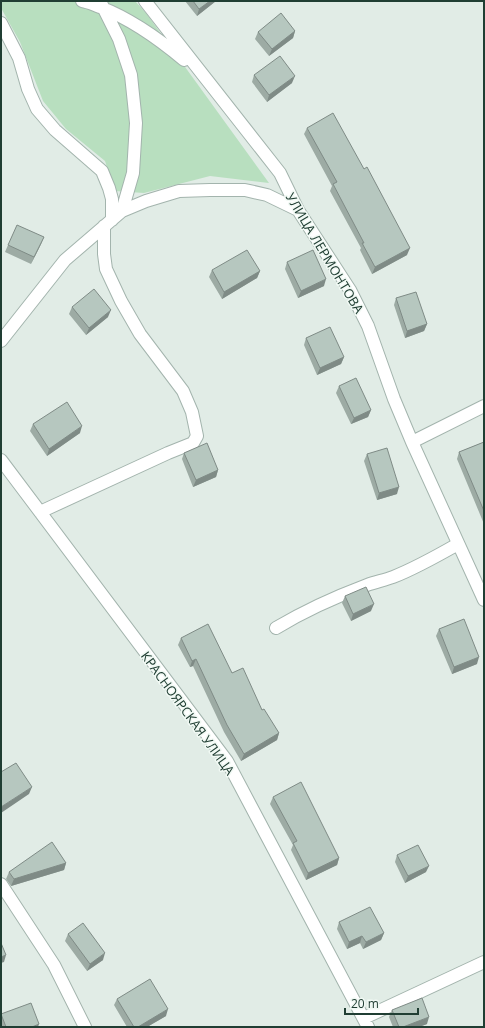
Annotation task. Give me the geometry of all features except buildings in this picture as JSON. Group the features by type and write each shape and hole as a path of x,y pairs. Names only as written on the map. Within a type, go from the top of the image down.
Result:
{"street":[{"path":"82,1 102,5 144,30 169,47 206,79"},
{"name":"УЛИЦА ЛЕРМОНТОВА","path":"145,1 280,173 298,210 350,290 368,326 394,399 412,442 484,600"},
{"path":"102,5 119,38 131,75 136,122 133,173 122,211"},
{"path":"1,23 19,58 28,89 37,109 55,130 102,171 112,199 104,254 106,269 121,301 140,334 183,391 192,412 197,436 193,443 40,512"},
{"path":"1,341 65,260 122,211 146,201 179,191 210,190 245,190 267,195 298,210"},
{"path":"412,442 484,406"},
{"name":"КРАСНОЯРСКАЯ УЛИЦА","path":"1,460 227,761 366,1023"},
{"path":"276,628 303,612 338,596 369,584 392,578 412,569 458,544"},
{"path":"1,884 54,965 85,1027"},
{"path":"366,1023 484,962"}],"green space":[{"path":"1,1 135,1 146,13 269,183 210,176 144,193 115,191 105,161 66,129 43,101 20,42 1,8"}]}
